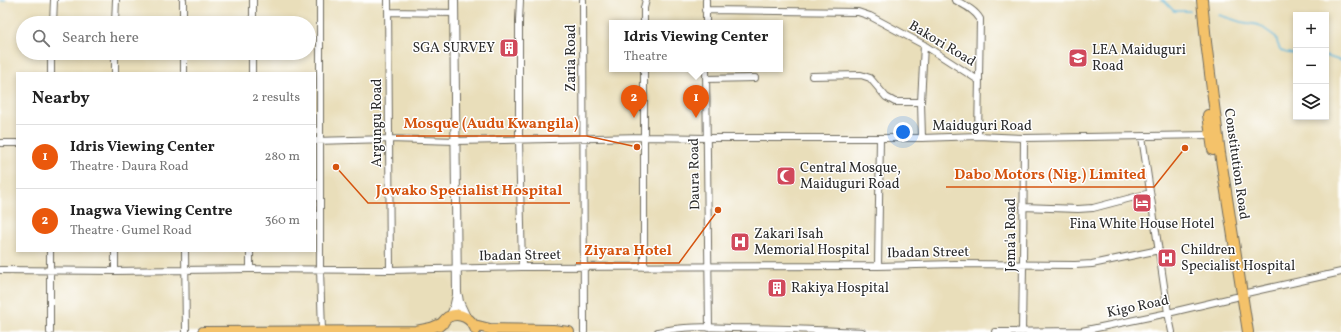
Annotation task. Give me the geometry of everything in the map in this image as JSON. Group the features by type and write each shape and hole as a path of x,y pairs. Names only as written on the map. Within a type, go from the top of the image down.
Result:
{"main road":[{"name":"Constitution Road","path":"1200,5 1202,63 1210,135 1239,296 1248,332"},
{"name":"Constitution Road","path":"1201,21 1239,296 1242,332"},
{"path":"203,332 416,331 431,328 455,315 466,317 475,328 498,330 553,330 569,332"},
{"path":"437,332 440,325 446,320"}],"street":[{"path":"53,16 54,0"},
{"path":"115,16 116,0"},
{"path":"183,0 183,16"},
{"path":"252,16 253,0"},
{"path":"320,0 317,141 322,331"},
{"name":"Argungu Road","path":"388,0 390,270"},
{"path":"454,0 458,295 459,302 466,317"},
{"path":"520,0 518,21 522,267"},
{"name":"Zaria Road","path":"583,0 584,332"},
{"path":"644,20 646,0"},
{"path":"706,0 706,20"},
{"path":"955,0 972,10 980,19 978,136"},
{"name":"Bakori Road","path":"706,10 858,12 870,16 924,45 978,80"},
{"path":"388,12 455,13"},
{"path":"922,138 921,102 924,45"},
{"path":"51,72 52,60"},
{"path":"115,60 115,72"},
{"path":"184,60 184,72"},
{"path":"252,60 252,72"},
{"path":"644,72 644,267"},
{"name":"Daura Road","path":"706,72 709,328"},
{"path":"812,76 861,75 870,78 886,97 895,102 921,102"},
{"path":"706,79 755,78"},
{"name":"Maiduguri Road","path":"317,141 389,139 456,141 644,137 922,138 978,136 1024,138 1210,135"},
{"path":"1142,137 1172,332"},
{"path":"878,266 880,138"},
{"name":"Jema'a Road","path":"1022,332 1024,138"},
{"path":"0,143 16,143"},
{"path":"1023,207 1078,209 1092,208 1150,193"},
{"name":"Ibadan Street","path":"0,270 390,270 522,267 584,268 1092,264 1159,250"},
{"path":"50,252 50,332"},
{"path":"115,252 115,271"},
{"path":"185,252 186,332"},
{"path":"250,252 250,269"},
{"name":"Kigo Road","path":"995,332 1082,332 1341,272"},
{"path":"446,320 454,308 458,295"},
{"path":"658,332 675,328 862,332"}],"waterway":[{"path":"0,1 5,0"},
{"path":"1162,0 1174,11 1190,11"},
{"path":"1219,15 1241,22 1259,25 1276,37 1278,46 1282,51 1293,54"},
{"path":"1329,57 1341,61"}],"place":[{"name":"SGA SURVEY","path":"509,48"},
{"name":"LEA Maiduguri Road","path":"1078,58"},
{"name":"Inagwa Viewing Centre","path":"634,118"},
{"name":"Idris Viewing Center","path":"696,118"},
{"name":"Mosque (Audu Kwangila)","path":"637,147"},
{"name":"Dabo Motors (Nig.) Limited","path":"1185,148"},
{"name":"Jowako Specialist Hospital","path":"336,167"},
{"name":"Central Mosque, Maiduguri Road","path":"786,176"},
{"name":"Fina White House Hotel","path":"1142,203"},
{"name":"Ziyara Hotel","path":"718,210"},
{"name":"Zakari Isah Memorial Hospital","path":"740,242"},
{"name":"Children Specialist Hospital","path":"1167,258"},
{"name":"Rakiya Hospital","path":"777,288"}]}
